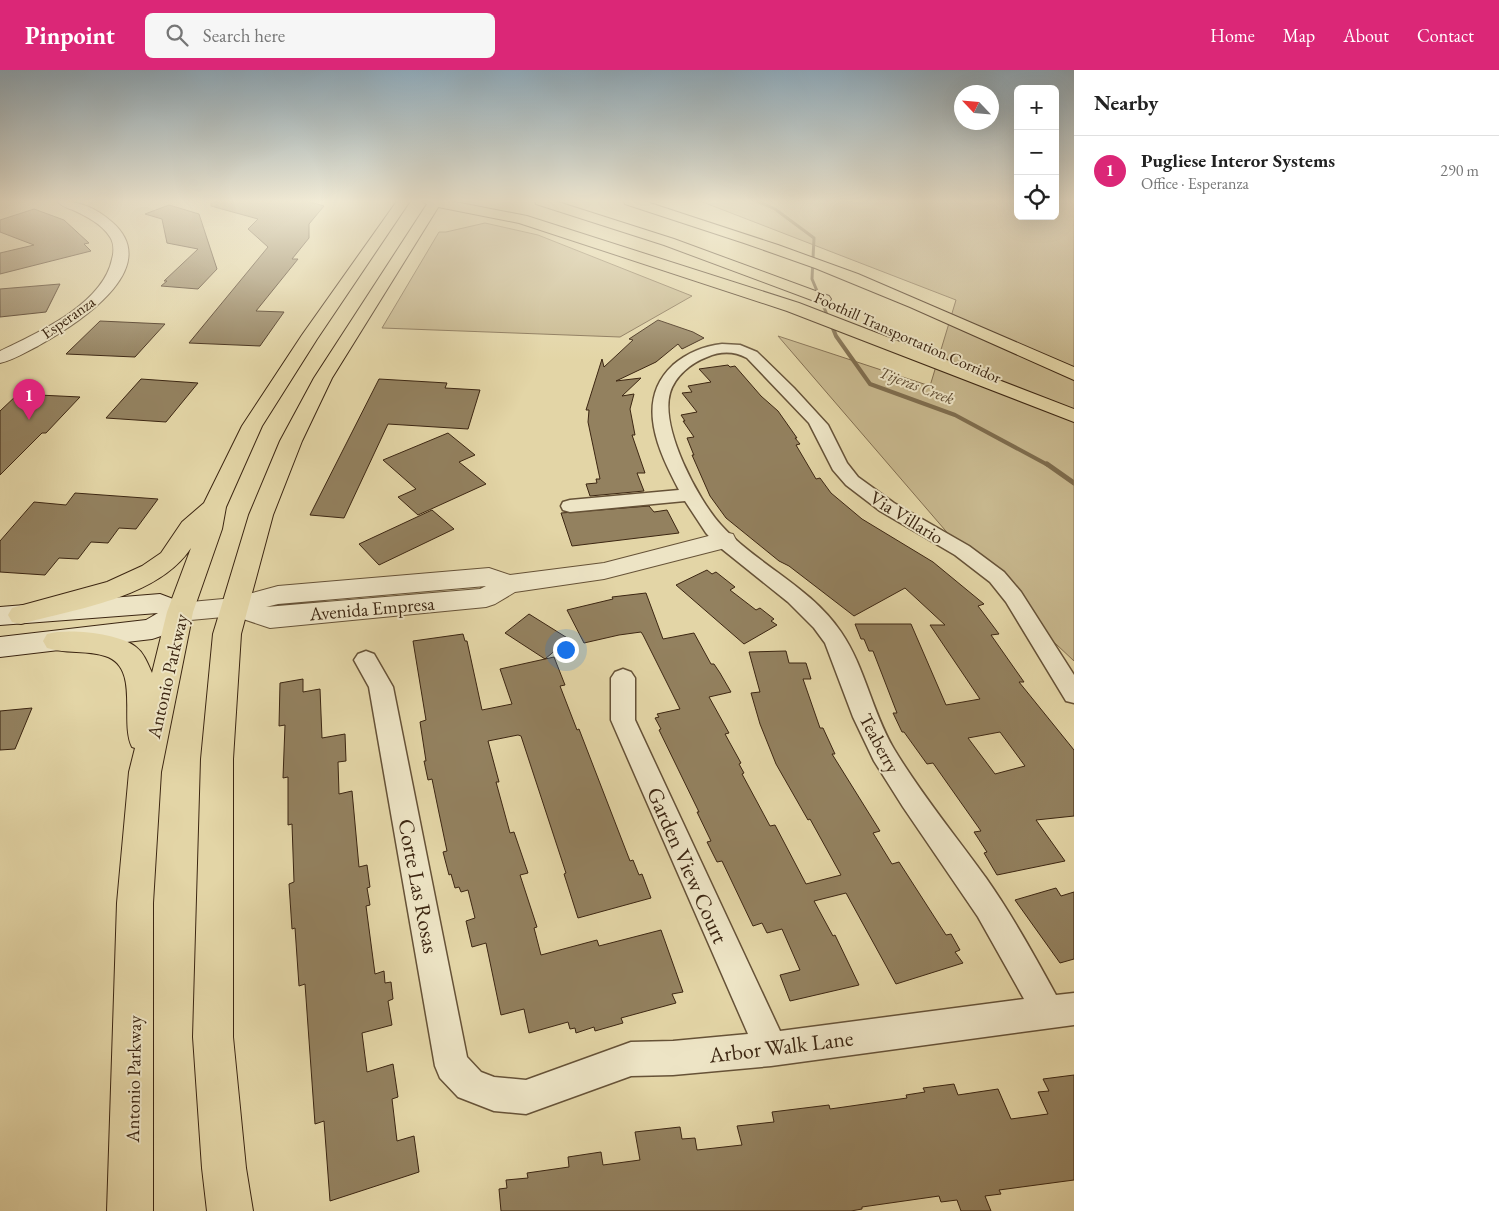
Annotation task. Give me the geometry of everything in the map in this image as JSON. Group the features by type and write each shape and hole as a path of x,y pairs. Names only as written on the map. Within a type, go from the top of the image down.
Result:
{"main road":[{"name":"Antonio Parkway","path":"130,1211 135,903 146,772 180,612 210,529 214,508 252,426 308,339 367,254"},
{"path":"230,1211 224,1168 213,1037 217,759 227,634 261,515 291,441 327,372 400,254"},
{"path":"630,254 760,296 1074,416"},
{"name":"Foothill Transportation Corridor","path":"703,254 841,306"},
{"name":"Foothill Transportation Corridor","path":"799,254 942,314 1074,374"},
{"name":"Foothill Transportation Corridor","path":"895,329 940,348 1074,412"},
{"path":"11,615 105,592 140,577 167,561 180,547 189,529 214,508"},
{"path":"57,642 116,648 136,665 141,682 146,772"}],"street":[{"name":"Esperanza","path":"0,358 77,314 109,286 119,264 120,254"},
{"name":"Teaberry","path":"735,347 714,349 700,354 685,363 666,384 660,401 662,423 669,450 691,495 710,525 724,540 794,594 832,636 843,656 869,727 888,762 1061,1010"},
{"name":"Via Villario","path":"735,347 744,349 752,355 811,415 823,431 836,462 851,480 905,518 966,554 997,578 1018,602 1074,694"},
{"path":"570,506 691,495"},
{"name":"Avenida Empresa","path":"0,647 57,642 152,629 180,612 234,607 270,618 486,598 509,584 604,571 724,540"},
{"name":"Avenida Empresa","path":"11,615 160,603 180,612"},
{"name":"Corte Las Rosas","path":"366,660 382,687 452,1066 470,1085 494,1094"},
{"name":"Garden View Court","path":"623,678 623,720 771,1049"},
{"name":"Arbor Walk Lane","path":"494,1094 526,1097 631,1059 673,1058 771,1049 1061,1010"}],"shaded area":[{"path":"426,254 587,254 692,296 620,337 382,328"},
{"path":"838,254 1074,254 1074,661 988,580 778,336 930,386 956,300"}],"building":[{"path":"0,254 78,254 0,274"},
{"path":"192,254 212,254 217,269 198,289 161,286 167,281 164,281"},
{"path":"262,254 296,254 292,259 298,259 256,311 284,312 260,346 189,343"},
{"path":"60,284 46,312 0,317 0,289"},
{"path":"658,320 693,332 704,338 682,349 678,344 656,362 616,381 641,378 622,396 634,394 630,409 635,435 632,435 645,473 637,473 644,491 590,496 586,484 597,483 596,479 600,479 588,422 589,410 586,410 602,359 604,367 633,340 629,339"},
{"path":"100,321 165,324 135,357 66,354"},
{"path":"728,365 730,367 735,366 761,396 778,411 797,438 795,438 800,444 796,445 816,479 820,478 831,493 862,519 933,562 984,604 978,606 999,634 991,635 1024,682 1019,682 1074,750 1074,816 1036,820 1065,861 997,875 984,853 987,852 974,832 981,831 933,763 927,764 904,732 902,732 893,713 897,713 873,651 869,651 864,639 861,639 855,624 911,624 946,705 980,699 930,625 945,625 905,588 854,616 789,566 779,561 726,518 710,496 692,455 694,455 687,438 694,437 681,415 697,412 682,393 692,392 688,386 711,382 699,369","holes":["1000,732 1025,766 995,774 968,738"]},
{"path":"141,379 198,383 166,422 106,418"},
{"path":"379,379 447,383 445,388 480,390 468,429 388,424 344,518 310,515"},
{"path":"18,394 80,397 46,433 42,433 0,475 0,411"},
{"path":"448,433 475,455 459,462 486,484 418,515 398,497 416,489 383,460"},
{"path":"75,493 158,499 136,529 119,528 108,543 91,542 78,559 59,558 45,575 0,572 0,541 34,502 66,505"},
{"path":"649,506 654,512 667,510 679,533 572,546 561,513"},
{"path":"432,510 454,529 379,565 359,544"},
{"path":"707,570 712,574 716,572 735,587 730,590 756,610 760,608 774,619 771,621 777,625 744,644 676,585"},
{"path":"646,593 663,639 694,633 711,664 714,664 731,692 709,697 729,733 725,734 741,763 739,764 744,773 742,774 770,826 775,825 806,884 841,875 810,819 808,820 776,764 760,724 751,693 760,692 749,652 786,651 789,663 806,663 811,679 803,679 820,728 823,728 835,754 832,754 880,831 873,833 892,864 899,862 946,935 951,934 960,950 955,952 963,963 896,984 846,893 814,901 833,936 835,935 859,985 790,1001 780,975 800,970 782,929 767,933 762,923 753,926 722,861 717,862 707,842 711,841 697,812 699,812 655,718 659,717 657,714 680,709 643,635 641,632 584,643 567,610 613,599 612,597"},
{"path":"529,614 569,639 545,659 505,633"},
{"path":"463,634 465,641 467,641 482,710 512,704 500,669 554,657 565,685 560,686 577,730 579,729 630,861 633,860 639,875 642,874 651,898 578,918 564,874 566,873 521,736 488,741 499,782 496,782 510,833 514,832 528,873 520,875 537,927 534,928 541,955 597,940 599,946 661,930 683,992 672,994 676,1003 621,1018 623,1023 595,1031 594,1027 576,1033 575,1028 570,1029 568,1022 529,1033 524,1009 501,1015 486,943 472,947 466,921 475,918 468,890 461,892 459,887 455,888 451,874 449,875 443,852 447,851 432,779 428,780 424,761 426,761 420,722 426,720 413,641"},
{"path":"303,679 303,692 320,689 322,738 345,734 346,761 338,762 339,794 352,791 359,867 367,865 370,887 367,888 370,905 366,906 375,974 384,971 385,983 391,982 393,999 388,1001 392,1025 362,1033 367,1072 393,1064 398,1097 392,1099 397,1141 414,1136 419,1172 330,1201 324,1121 315,1124 305,984 299,986 295,928 292,929 289,884 294,882 292,824 288,825 288,777 283,778 285,725 279,726 280,683"},
{"path":"32,708 15,749 0,750 0,711"},
{"path":"1056,888 1061,896 1074,892 1074,959 1060,963 1015,900"},
{"path":"1074,1075 1074,1180 999,1190 1001,1194 985,1196 991,1211 961,1211 957,1200 941,1202 939,1196 862,1207 862,1209 851,1211 501,1211 499,1189 507,1188 506,1180 528,1178 527,1173 569,1167 568,1157 601,1152 603,1165 640,1160 635,1132 680,1127 682,1139 695,1138 697,1150 742,1145 737,1126 774,1122 772,1112 829,1105 830,1109 907,1098 906,1095 925,1092 923,1088 954,1084 958,1095 998,1089 1011,1119 1048,1114 1038,1092 1049,1091 1043,1079"}],"waterway":[{"name":"Tijeras Creek","path":"813,254 812,279 828,317"},
{"name":"Tijeras Creek","path":"828,316 836,336 870,384 955,415 1048,465"},
{"name":"Tijeras Creek","path":"1047,464 1074,483"}],"place":[{"name":"Pugliese Interor Systems","path":"29,420"}]}
